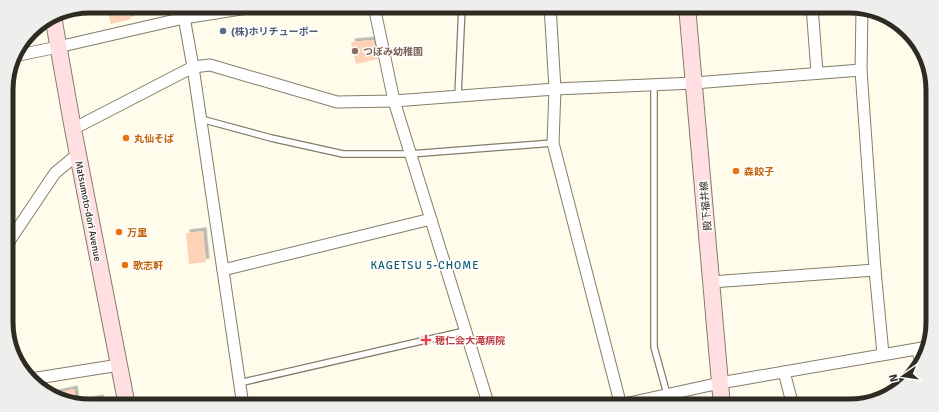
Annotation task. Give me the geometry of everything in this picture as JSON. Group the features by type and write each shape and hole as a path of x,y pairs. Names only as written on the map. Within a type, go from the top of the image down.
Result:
{"main road":[{"name":"殿下福井線","path":"688,13 721,399"},
{"name":"Matsumoto-dori Avenue","path":"54,22 73,129 126,399"}],"street":[{"path":"183,13 201,119 242,399"},
{"path":"22,54 184,18 216,13"},
{"path":"375,13 394,101 486,399"},
{"path":"550,13 555,90 553,143 617,399"},
{"path":"813,13 817,73"},
{"path":"862,14 861,70 874,270 883,354"},
{"path":"73,129 193,67 210,65 337,102 394,101 555,90 694,83 861,70"},
{"path":"13,236 55,173 78,154"},
{"path":"223,270 431,219"},
{"path":"711,282 874,270"},
{"path":"645,399 720,383 921,348"},
{"path":"38,378 119,365"},
{"path":"784,372 791,399"}],"lane":[{"path":"458,97 462,13"},
{"path":"654,85 654,347 667,394"},
{"path":"201,119 271,138 342,154 410,154 553,143"},
{"path":"239,383 465,331"}],"building":[{"path":"108,13 130,13 131,19 111,24"},
{"path":"374,40 378,59 356,64 351,42"},
{"path":"203,231 206,262 189,264 186,233"},
{"path":"74,389 75,398 65,395 59,392"}],"place":[{"name":"(株)ホリチューボー","path":"223,31"},
{"name":"つぼみ幼稚園","path":"355,51"},
{"name":"丸仙そば","path":"126,138"},
{"name":"森餃子","path":"736,171"},
{"name":"万里","path":"119,232"},
{"name":"歌志軒","path":"125,265"},
{"name":"穂仁会大滝病院","path":"426,340"}],"district":[{"name":"KAGETSU 5-CHOME","path":"425,265"}]}
